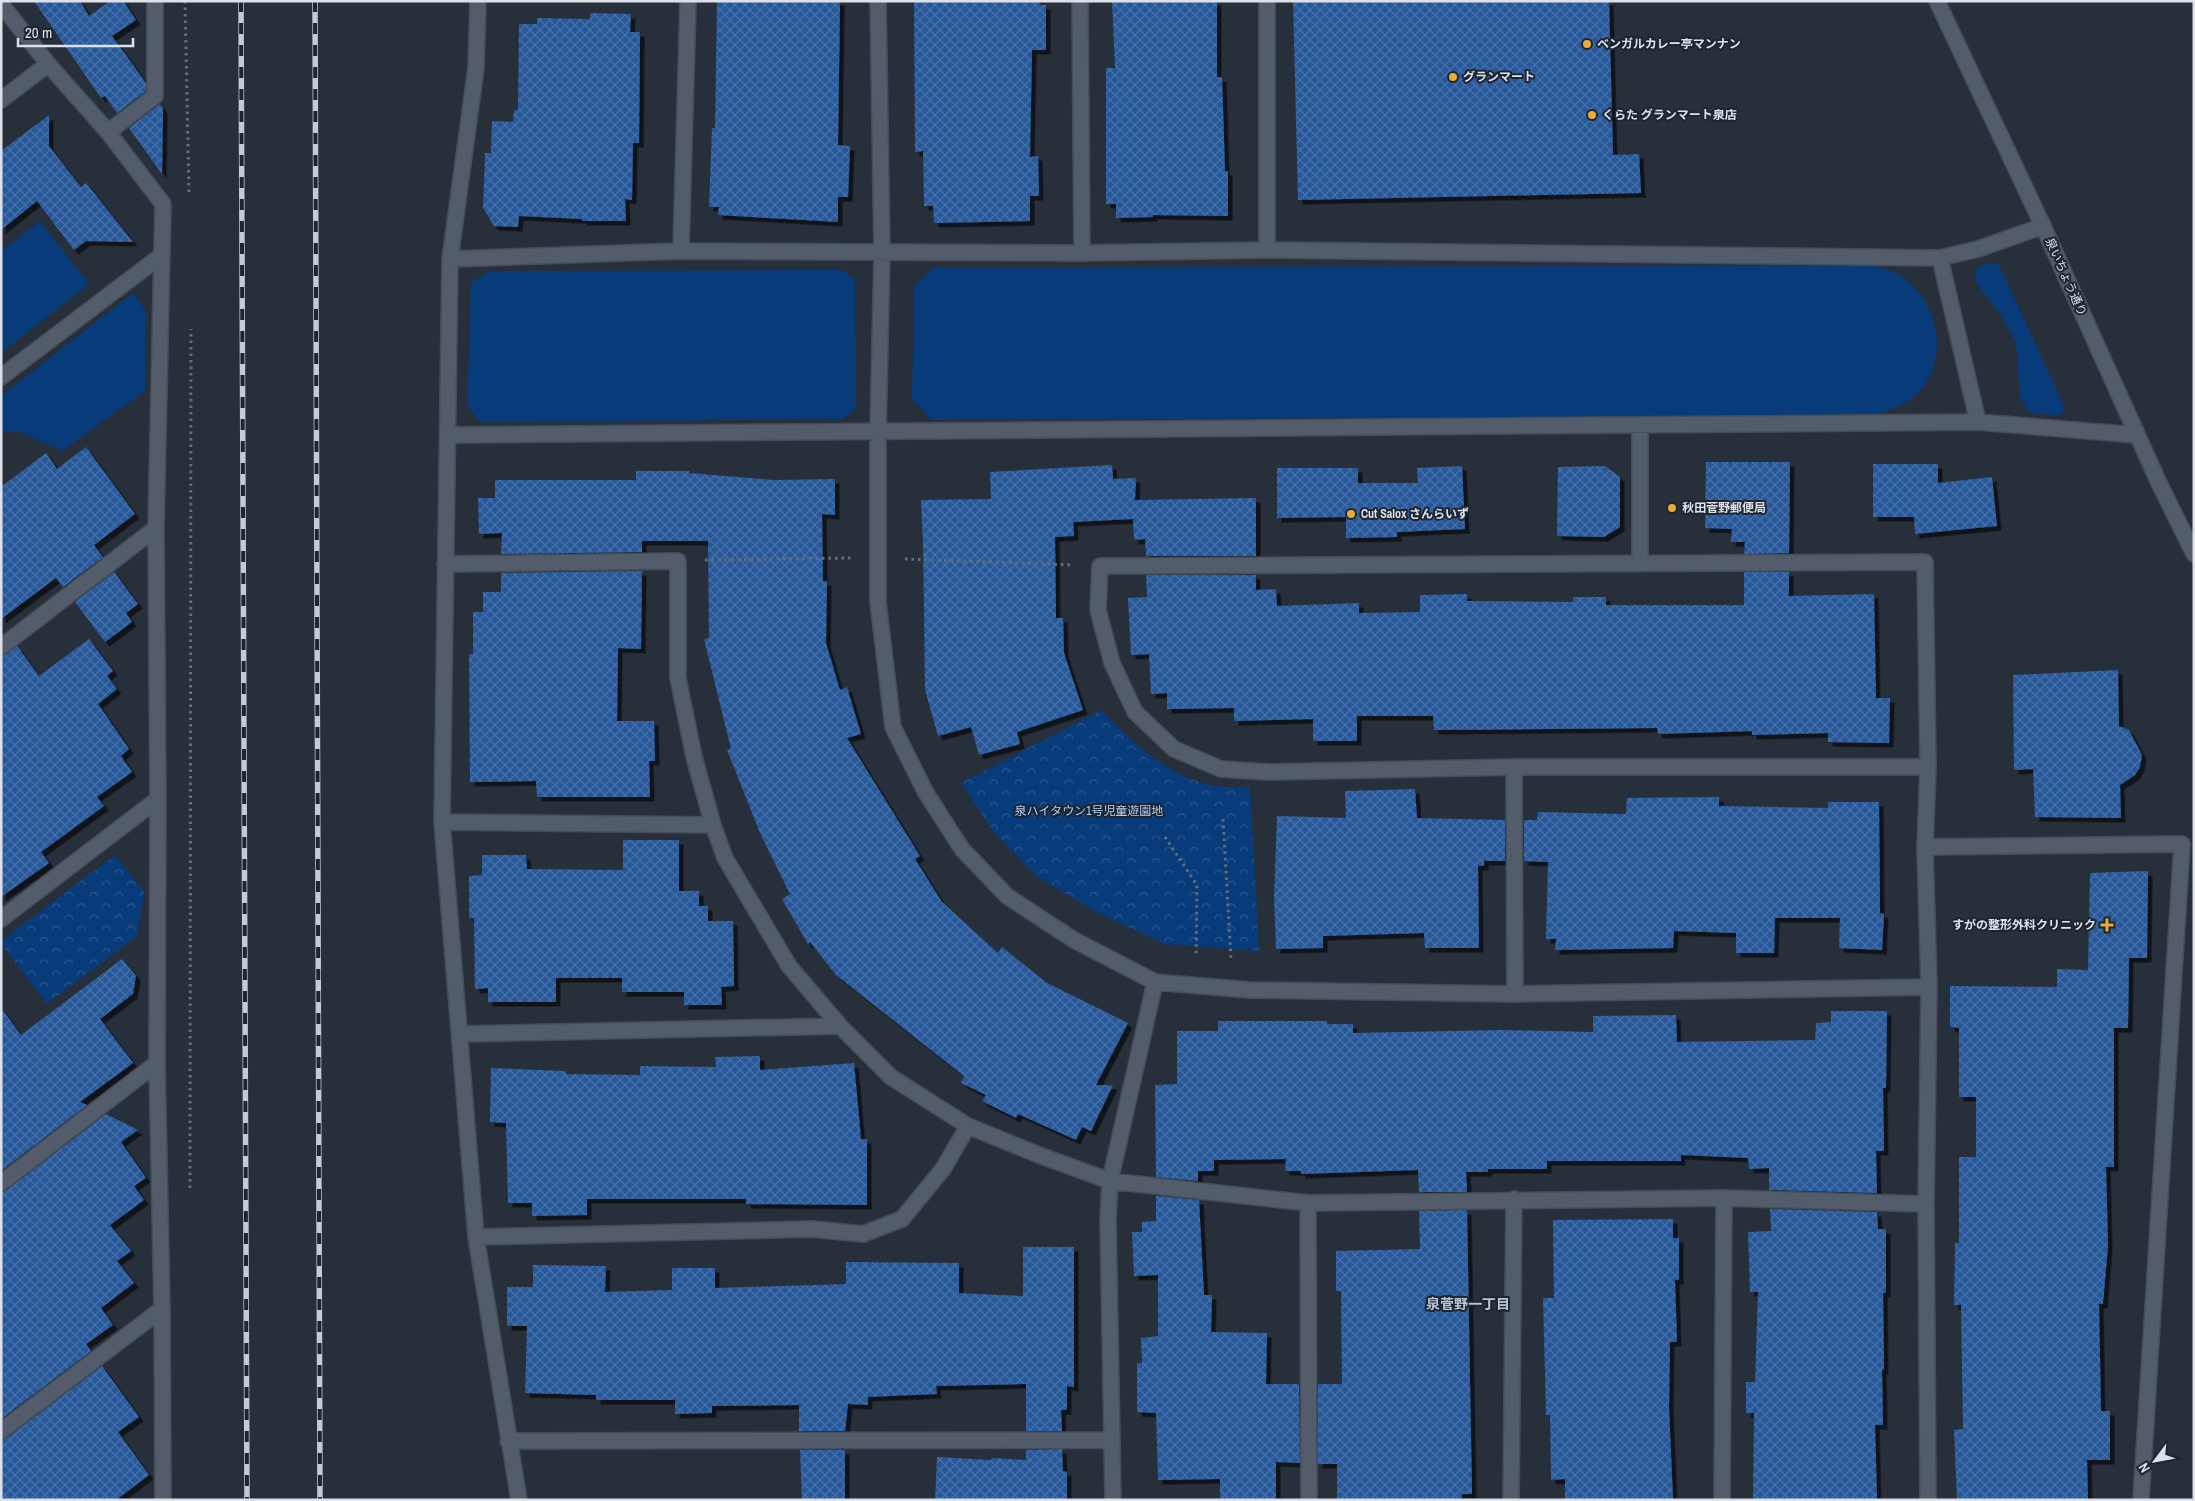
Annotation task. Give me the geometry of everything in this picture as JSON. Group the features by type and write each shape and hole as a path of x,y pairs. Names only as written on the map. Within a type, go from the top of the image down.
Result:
{"street":[{"path":"108,132 155,96 155,1"},
{"path":"478,1 476,68 450,259 442,822 476,1237 519,1500"},
{"path":"681,251 688,1"},
{"path":"878,1 882,253 878,433 878,602 893,727 926,794 962,849 1007,896 1074,940 1156,982 1232,988 1516,994 1929,987"},
{"path":"1080,1 1082,253"},
{"path":"1267,1 1267,250"},
{"name":"泉いちょう通り","path":"1937,1 2043,226 2158,483 2190,532 2194,554"},
{"path":"1,4 48,64 108,132 163,204 156,528 157,1063 162,1309 163,1500"},
{"path":"1,100 48,64"},
{"path":"450,259 681,251 1082,253 1267,250 1940,258 1978,249 2043,226"},
{"path":"1,377 162,255"},
{"path":"1940,258 1978,422"},
{"path":"448,435 878,433 1978,422 2137,435"},
{"path":"1640,426 1640,563"},
{"path":"1,647 156,528"},
{"path":"445,564 678,561 678,678 694,757 724,858 789,966 840,1026 891,1077 968,1126 1110,1181 1308,1203 1724,1198 1926,1204"},
{"path":"1928,767 1514,767 1270,772 1221,769 1174,750 1135,712 1112,663 1098,610 1100,566 1925,562 1928,767 1925,847 1929,987 1926,1204 1928,1500"},
{"path":"1514,767 1516,994"},
{"path":"1,919 158,799"},
{"path":"442,822 713,825"},
{"path":"1925,847 2182,844 2141,1500"},
{"path":"1113,1500 1108,1218 1110,1181 1156,982"},
{"path":"460,1034 840,1026"},
{"path":"1,1183 157,1063"},
{"path":"476,1237 812,1229 864,1234 902,1219 944,1168 968,1126"},
{"path":"1722,1500 1724,1198"},
{"path":"1511,1500 1514,1200"},
{"path":"1308,1203 1309,1500"},
{"path":"1,1431 162,1309"},
{"path":"508,1441 1112,1440"}],"path":[{"path":"185,1 190,198"},
{"path":"190,1191 191,326"},
{"path":"1223,820 1232,988"},
{"path":"1165,837 1197,885 1196,985"}],"green space":[{"path":"40,221 89,284 1,353 1,251"},
{"path":"1989,263 1999,265 2065,408 2058,416 2029,412 2020,397 2016,342 1999,313 1975,281 1977,267"},
{"path":"1877,266 1902,277 1917,290 1926,303 1932,317 1937,347 1935,363 1920,391 1904,403 1873,416 931,420 912,398 914,287 934,267"},
{"path":"842,270 855,280 856,408 843,419 480,422 467,406 471,283 489,271"},
{"path":"133,293 146,311 145,391 62,451 17,431 1,433 1,396"},
{"name":"泉ハイタウン1号児童遊園地","path":"1101,710 1151,756 1179,774 1216,786 1250,787 1259,951 1164,944 1095,911 1036,876 995,834 961,783"},
{"path":"115,855 144,892 137,936 47,1004 1,944 1,941"}],"building":[{"path":"34,1 80,1 89,16 110,1 123,1 136,20 112,36 146,83 146,91 117,113 105,96 101,98"},
{"path":"717,1 840,1 838,145 850,146 848,197 838,197 838,222 718,215 719,207 709,207 712,128 715,128"},
{"path":"914,1 1040,1 1040,5 1046,5 1046,50 1032,50 1030,157 1038,156 1039,196 1030,196 1030,221 934,223 933,206 924,206 923,151 915,152"},
{"path":"1112,1 1217,1 1217,77 1222,77 1225,171 1228,171 1228,216 1153,215 1153,217 1116,218 1116,204 1106,204 1106,68 1115,68"},
{"name":"グランマート","path":"1293,1 1609,1 1613,155 1639,154 1641,193 1298,200"},
{"path":"590,13 631,14 630,32 640,32 639,143 633,143 632,200 625,199 626,221 582,221 582,219 519,216 518,227 494,226 483,208 485,153 491,153 492,121 513,122 514,110 518,110 519,24 537,24 537,18 590,19"},
{"path":"160,104 163,109 162,174 129,128"},
{"path":"49,115 49,146 81,187 86,183 133,242 86,241 74,250 37,201 1,230 1,151"},
{"path":"86,447 135,514 94,545 103,557 63,587 56,578 1,619 1,487 46,453 57,469"},
{"path":"1706,462 1790,462 1789,553 1744,554 1745,542 1731,542 1732,529 1705,528"},
{"path":"1873,464 1938,464 1938,483 1992,477 1997,526 1915,534 1914,517 1873,517"},
{"path":"1112,465 1113,479 1136,478 1135,500 1256,498 1256,556 1146,556 1145,539 1134,540 1133,519 1073,522 1074,536 1055,537 1056,618 1063,618 1064,653 1083,710 1017,732 1020,744 979,755 971,727 938,736 925,690 921,500 991,499 990,472"},
{"path":"1462,466 1465,529 1397,532 1397,537 1346,538 1346,517 1277,518 1277,468 1358,468 1358,483 1418,483 1417,468"},
{"path":"1605,466 1620,477 1620,527 1604,537 1557,536 1558,467"},
{"path":"636,471 689,471 689,473 773,480 835,479 835,515 822,514 823,581 827,581 826,643 840,690 847,687 861,734 847,738 920,856 915,859 942,902 998,953 1002,947 1047,983 1128,1023 1096,1085 1113,1085 1091,1131 1082,1127 1076,1140 1018,1114 1016,1118 982,1101 986,1095 961,1083 964,1076 836,975 810,942 808,944 782,899 790,894 760,833 727,750 731,749 704,639 709,638 708,541 642,541 642,552 501,554 502,533 479,534 478,498 495,498 495,480 636,480"},
{"path":"642,571 641,649 618,648 617,721 654,721 655,761 649,761 650,797 537,797 536,781 470,782 469,654 473,654 473,612 483,612 483,592 501,592 501,573"},
{"path":"114,572 138,604 126,613 132,622 105,642 75,602"},
{"path":"1744,572 1789,572 1789,596 1874,594 1876,698 1890,698 1889,743 1828,742 1828,733 1752,735 1752,731 1658,734 1657,728 1434,730 1433,716 1357,716 1357,741 1313,741 1313,719 1234,721 1234,708 1167,709 1167,693 1151,694 1149,654 1131,655 1128,598 1147,597 1146,575 1256,575 1256,590 1276,589 1277,606 1359,603 1359,613 1420,612 1420,595 1467,594 1467,601 1573,602 1573,597 1606,597 1606,605 1744,605"},
{"path":"89,639 113,671 107,676 117,689 98,704 129,749 121,756 132,772 97,797 104,806 41,852 49,863 1,897 1,656 17,646 39,676"},
{"path":"2118,670 2119,726 2129,730 2142,755 2140,767 2135,775 2120,785 2121,818 2035,817 2033,769 2014,770 2013,675"},
{"path":"1415,789 1417,818 1505,820 1505,861 1484,861 1484,866 1478,866 1479,948 1425,948 1424,933 1323,936 1323,948 1276,949 1274,898 1277,816 1346,818 1345,791"},
{"path":"1719,797 1719,806 1828,808 1828,802 1879,802 1880,913 1884,914 1882,950 1839,948 1840,918 1775,918 1774,953 1736,953 1736,933 1674,931 1673,948 1555,950 1556,939 1546,939 1548,862 1524,861 1524,820 1537,820 1538,812 1626,814 1627,798"},
{"path":"623,840 679,840 679,891 699,891 699,906 708,906 708,921 733,921 734,986 721,987 722,1005 684,1005 684,992 622,992 622,978 556,978 556,1002 488,1002 488,988 475,989 474,918 469,918 469,876 482,875 482,855 526,855 527,869 623,870"},
{"path":"2148,871 2147,958 2129,958 2128,1028 2114,1028 2114,1167 2106,1167 2108,1245 2103,1304 2099,1304 2101,1411 2110,1411 2110,1460 2087,1460 2088,1500 1957,1500 1954,1430 1963,1429 1961,1305 1954,1305 1955,1243 1959,1243 1959,1157 1976,1157 1976,1097 1959,1097 1959,1028 1950,1027 1950,986 2057,987 2057,969 2088,970 2090,873"},
{"path":"122,959 136,976 133,994 100,1019 133,1063 80,1102 87,1105 1,1171 1,1008 21,1035"},
{"path":"1831,1011 1887,1011 1886,1088 1883,1088 1884,1151 1876,1151 1877,1193 1769,1190 1769,1168 1749,1169 1748,1158 1681,1155 1681,1161 1547,1161 1547,1169 1488,1169 1488,1172 1466,1172 1467,1192 1419,1192 1418,1170 1301,1174 1301,1171 1285,1171 1286,1159 1214,1160 1214,1171 1198,1171 1198,1181 1156,1177 1155,1085 1177,1084 1177,1031 1218,1031 1218,1021 1327,1021 1327,1024 1353,1024 1353,1033 1501,1030 1593,1032 1593,1016 1676,1015 1677,1042 1815,1040 1816,1023 1831,1022"},
{"path":"760,1056 760,1070 854,1063 861,1139 867,1139 867,1205 746,1204 746,1199 587,1199 587,1215 532,1216 532,1203 508,1203 506,1123 490,1122 491,1068 566,1071 566,1074 640,1075 640,1066 716,1067 715,1057"},
{"path":"106,1114 138,1130 121,1142 146,1178 134,1186 144,1200 110,1225 131,1251 117,1261 134,1283 101,1308 113,1325 86,1344 91,1351 1,1419 1,1192 7,1190"},
{"path":"1156,1196 1199,1200 1204,1295 1212,1295 1211,1332 1267,1333 1266,1384 1299,1384 1300,1463 1276,1462 1276,1500 1220,1500 1220,1479 1158,1480 1156,1413 1137,1412 1137,1363 1142,1363 1141,1338 1158,1336 1158,1275 1134,1276 1132,1232 1142,1232 1142,1222 1156,1221"},
{"path":"1770,1209 1877,1212 1878,1229 1886,1229 1886,1293 1883,1293 1883,1425 1875,1425 1877,1500 1753,1500 1754,1413 1746,1413 1746,1382 1755,1382 1758,1292 1750,1292 1748,1232 1771,1231"},
{"path":"1467,1210 1472,1494 1462,1494 1462,1500 1337,1500 1337,1464 1318,1464 1318,1384 1342,1384 1341,1291 1336,1291 1336,1251 1420,1249 1419,1211"},
{"path":"1673,1219 1673,1238 1679,1238 1679,1280 1675,1280 1677,1342 1670,1342 1669,1408 1673,1500 1565,1500 1565,1479 1551,1480 1550,1415 1546,1415 1543,1298 1554,1298 1553,1220"},
{"path":"1023,1247 1074,1247 1074,1387 1067,1386 1067,1410 1061,1410 1062,1431 1026,1431 1026,1384 936,1386 937,1394 868,1397 868,1405 848,1404 845,1431 799,1431 799,1405 712,1406 712,1413 675,1414 675,1400 596,1400 596,1395 525,1393 527,1326 507,1326 507,1287 533,1287 533,1265 606,1266 605,1292 672,1290 672,1268 715,1268 715,1288 846,1284 846,1262 959,1263 959,1293 1023,1296"},
{"path":"102,1366 139,1417 118,1432 149,1475 116,1500 1,1500 1,1440 7,1438"},
{"path":"1062,1449 1063,1471 1067,1472 1067,1500 935,1500 937,1457 1026,1460 1026,1450"},
{"path":"800,1450 845,1450 845,1500 802,1500"}],"railway":[{"path":"241,1 247,1500"},
{"path":"315,1 320,1500"}],"place":[{"name":"ベンガルカレー亭マンナン","path":"1587,44"},
{"name":"グランマート","path":"1453,77"},
{"name":"くらた グランマート泉店","path":"1592,115"},
{"name":"秋田菅野郵便局","path":"1672,508"},
{"name":"Cut Salox さんらいず","path":"1351,514"},
{"name":"すがの整形外科クリニック","path":"2107,925"}],"district":[{"name":"泉菅野一丁目","path":"1468,1304"}]}
